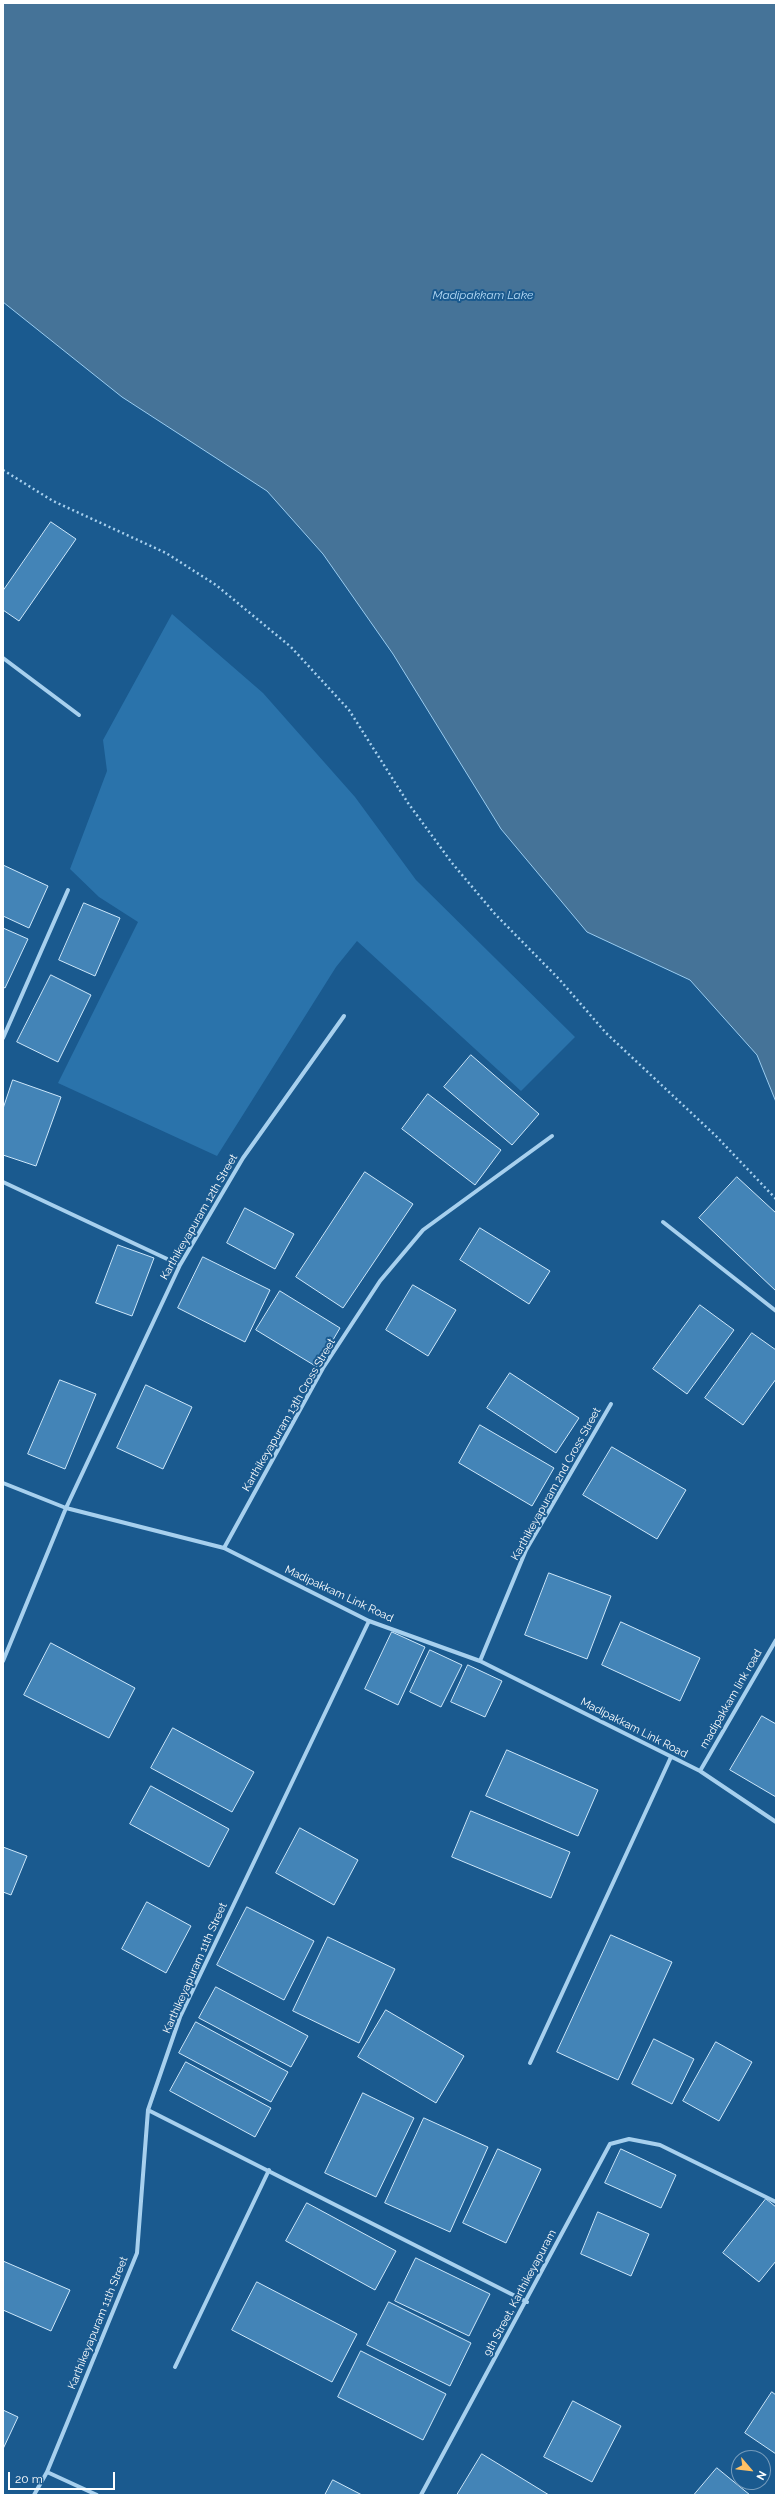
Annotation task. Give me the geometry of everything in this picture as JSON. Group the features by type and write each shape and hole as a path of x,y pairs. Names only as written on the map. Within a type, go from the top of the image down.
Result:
{"street":[{"path":"3,658 79,715"},
{"path":"3,1038 68,890"},
{"name":"Karthikeyapuram 12th Street","path":"3,1661 66,1508 180,1265 243,1158 344,1016"},
{"name":"Karthikeyapuram 13th Cross Street","path":"224,1548 323,1368 380,1282 423,1230 552,1136"},
{"path":"3,1182 180,1265"},
{"path":"663,1222 776,1311"},
{"name":"Karthikeyapuram 2nd Cross Street","path":"480,1661 526,1550 611,1404"},
{"name":"Madipakkam Link Road","path":"3,1483 66,1508 224,1548 369,1621 480,1661 700,1771"},
{"name":"Karthikeyapuram 11th Street","path":"34,2495 47,2472 137,2253 148,2110 180,2017 369,1621"},
{"name":"madipakkam link road","path":"700,1771 776,1640"},
{"path":"530,2063 671,1757"},
{"path":"700,1771 776,1822"},
{"path":"148,2110 527,2302"},
{"name":"9th Street, Karthikeyapuram","path":"421,2495 527,2302 610,2144 629,2139 660,2144 776,2202"},
{"path":"175,2367 269,2170"},
{"path":"47,2472 97,2495"}],"path":[{"path":"3,470 53,501 172,557 216,585 291,647 349,710 408,803 452,863 495,914 559,979 606,1033 716,1136 776,1199"}],"shaded area":[{"path":"172,614 263,693 355,797 416,880 575,1037 521,1091 357,941 336,967 217,1156 58,1083 138,922 99,897 70,869 107,771 103,740"}],"water":[{"name":"Madipakkam Lake","path":"3,3 776,3 776,1102 757,1055 690,980 587,932 501,829 393,654 323,554 267,491 122,397 3,302"}],"building":[{"path":"51,522 76,539 19,621 3,610 3,591"},
{"path":"3,865 48,886 29,928 3,916"},
{"path":"84,903 120,918 95,976 59,960"},
{"path":"3,928 28,939 5,988 3,987"},
{"path":"51,975 91,995 58,1062 17,1042"},
{"path":"471,1055 539,1114 512,1145 444,1087"},
{"path":"13,1080 61,1097 36,1166 3,1155 3,1109"},
{"path":"428,1094 501,1150 475,1185 402,1129"},
{"path":"365,1172 413,1204 343,1308 296,1277"},
{"path":"737,1177 776,1213 776,1291 699,1218"},
{"path":"245,1208 294,1234 275,1269 227,1243"},
{"path":"480,1228 550,1271 529,1304 460,1260"},
{"path":"118,1245 154,1258 132,1316 96,1303"},
{"path":"203,1257 270,1290 245,1342 178,1308"},
{"path":"413,1285 456,1310 428,1356 386,1330"},
{"path":"280,1291 340,1328 317,1367 256,1330"},
{"path":"700,1305 734,1330 687,1394 653,1369"},
{"path":"752,1333 776,1350 776,1379 743,1425 705,1398"},
{"path":"510,1373 579,1418 556,1453 487,1408"},
{"path":"60,1380 96,1394 65,1469 28,1454"},
{"path":"146,1385 192,1407 163,1469 117,1448"},
{"path":"480,1425 554,1468 532,1506 459,1463"},
{"path":"612,1447 686,1490 657,1539 583,1495"},
{"path":"549,1573 611,1596 587,1659 525,1635"},
{"path":"621,1622 700,1658 680,1701 602,1665"},
{"path":"392,1632 425,1647 398,1705 365,1689"},
{"path":"51,1643 135,1688 109,1738 24,1695"},
{"path":"430,1650 462,1665 441,1707 410,1692"},
{"path":"468,1665 502,1681 485,1717 451,1702"},
{"path":"762,1716 776,1724 776,1797 730,1770"},
{"path":"173,1728 254,1772 232,1812 151,1768"},
{"path":"507,1750 598,1790 578,1836 486,1796"},
{"path":"151,1786 229,1829 209,1867 130,1824"},
{"path":"471,1811 570,1852 551,1898 452,1857"},
{"path":"300,1828 358,1860 334,1905 276,1873"},
{"path":"3,1847 27,1856 11,1895 3,1892"},
{"path":"147,1902 191,1926 166,1973 122,1949"},
{"path":"247,1907 314,1941 284,2000 217,1965"},
{"path":"611,1935 672,1962 618,2080 557,2052"},
{"path":"328,1937 395,1969 359,2043 293,2011"},
{"path":"216,1987 308,2036 291,2067 199,2018"},
{"path":"386,2010 464,2056 436,2103 358,2057"},
{"path":"196,2022 288,2072 271,2102 179,2053"},
{"path":"654,2039 694,2059 672,2104 632,2084"},
{"path":"716,2042 752,2062 719,2121 683,2101"},
{"path":"186,2062 271,2108 255,2137 170,2091"},
{"path":"363,2093 414,2118 376,2197 325,2173"},
{"path":"424,2118 488,2147 450,2232 385,2203"},
{"path":"498,2149 541,2169 506,2243 463,2223"},
{"path":"621,2149 676,2175 661,2208 605,2183"},
{"path":"766,2199 776,2207 776,2261 759,2282 723,2253"},
{"path":"307,2203 396,2251 375,2290 286,2241"},
{"path":"598,2212 649,2234 631,2276 581,2254"},
{"path":"416,2258 490,2294 469,2336 395,2301"},
{"path":"3,2261 70,2290 51,2331 3,2310"},
{"path":"257,2282 357,2334 332,2382 232,2330"},
{"path":"389,2302 471,2343 450,2386 367,2345"},
{"path":"361,2351 446,2394 423,2440 338,2397"},
{"path":"772,2392 776,2395 776,2454 745,2433"},
{"path":"573,2401 621,2426 592,2482 544,2457"},
{"path":"3,2410 18,2417 3,2449"},
{"path":"482,2454 549,2495 457,2495"},
{"path":"717,2468 731,2479 731,2490 744,2490 750,2495 694,2495"},
{"path":"333,2480 362,2495 325,2495"}]}
